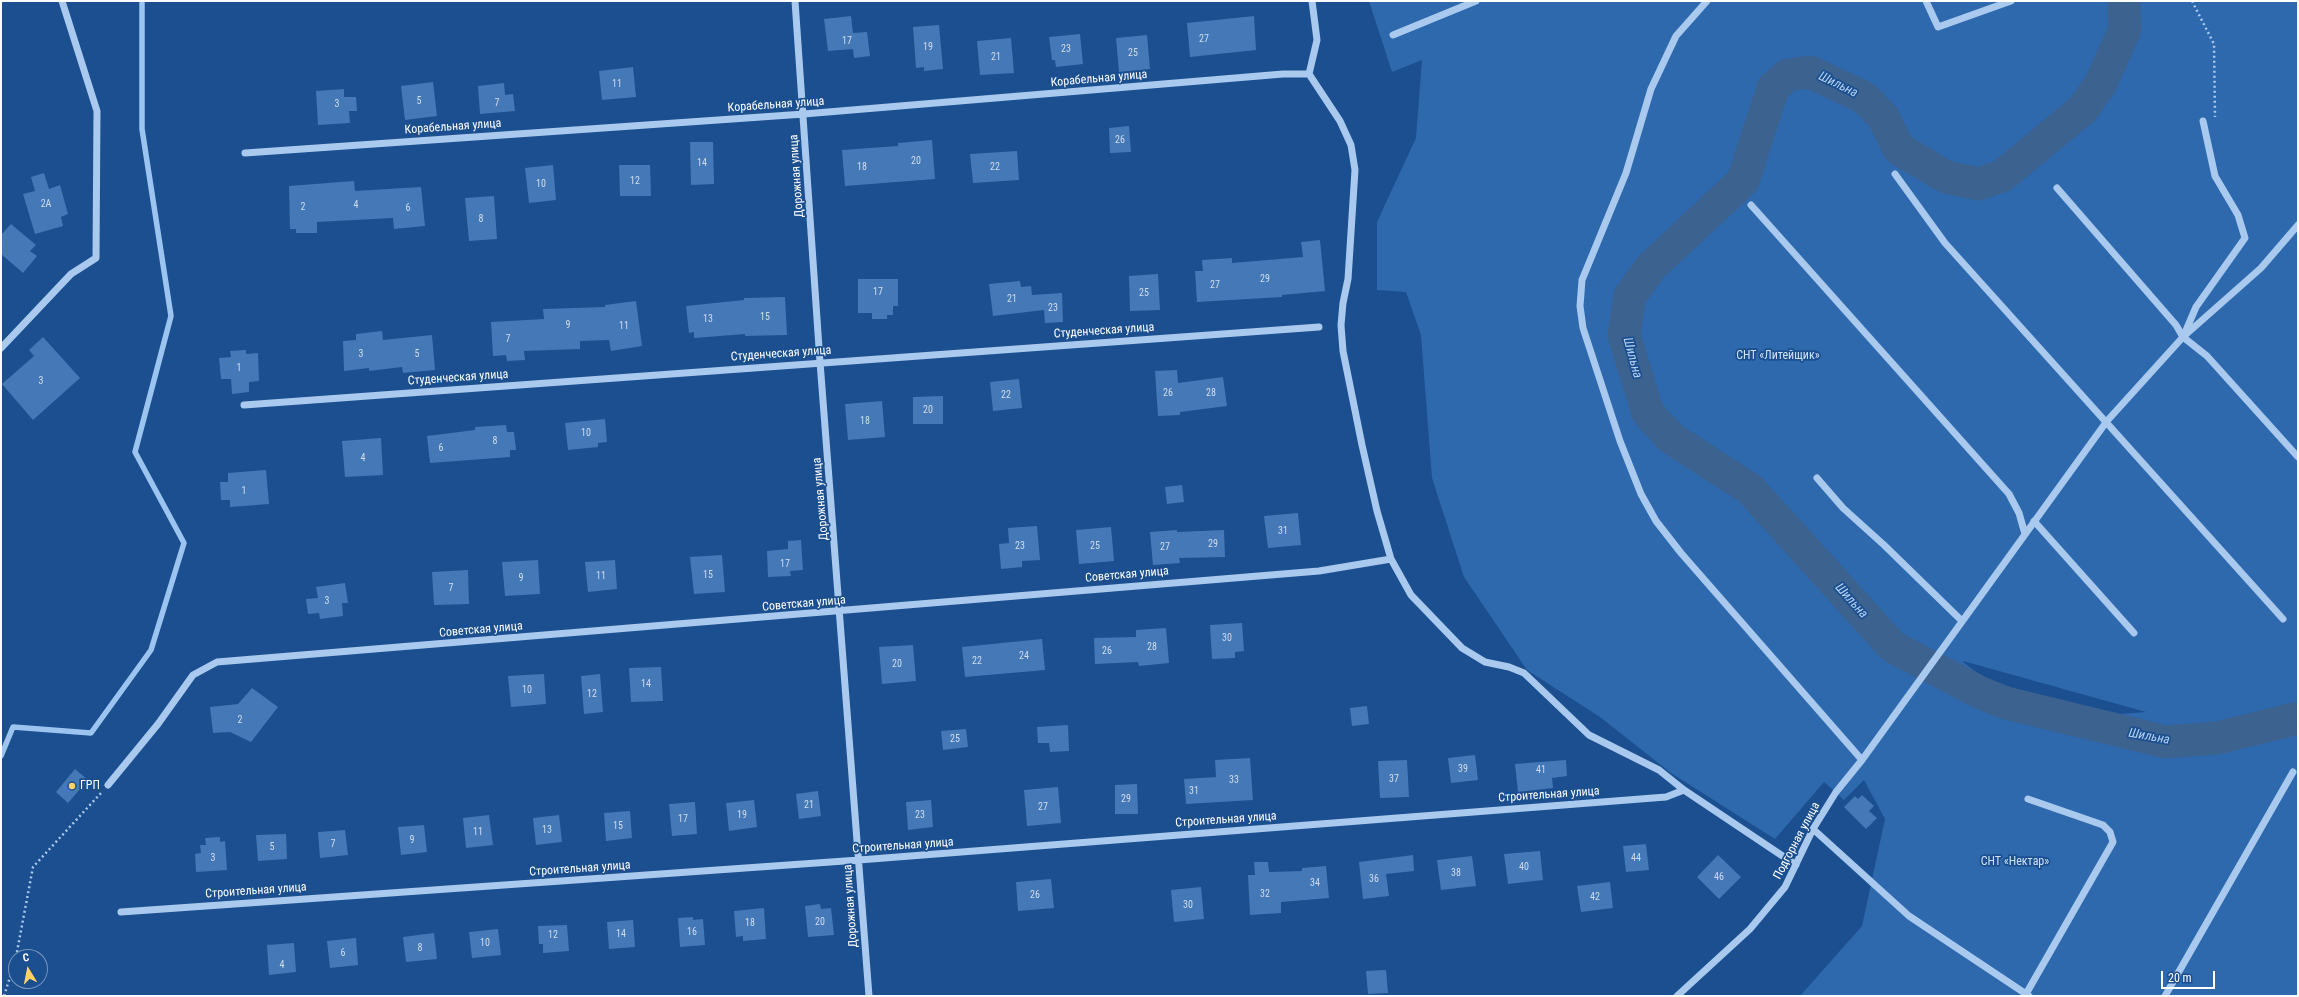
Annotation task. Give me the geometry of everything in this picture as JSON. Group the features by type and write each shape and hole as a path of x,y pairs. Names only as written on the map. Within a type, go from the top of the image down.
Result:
{"street":[{"path":"1,348 71,274 96,258 97,111 62,1"},
{"name":"Дорожная улица","path":"795,1 820,362 841,612 869,996"},
{"path":"1312,1 1317,40 1309,74 1340,121 1351,145 1355,170 1348,279 1343,303 1341,325 1344,350 1362,445 1391,559 1411,595 1462,648 1484,662 1509,667 1524,673 1589,735 1659,770 1684,790 1796,865"},
{"path":"1393,35 1476,1"},
{"path":"1707,1 1676,36 1651,89 1626,173 1582,280 1580,306 1583,328 1620,441 1642,494 1656,521 1680,553 1862,760"},
{"path":"1926,1 1938,27 2011,1"},
{"name":"Корабельная улица","path":"245,153 804,114 1275,75 1309,74"},
{"path":"2183,337 2196,306 2245,238 2238,215 2215,176 2203,121"},
{"path":"1895,174 1946,243 2086,402 2106,421 2283,619"},
{"path":"2057,188 2166,314 2183,337 2207,356 2298,457"},
{"path":"1751,205 2009,494 2019,513 2025,534"},
{"path":"2183,337 2261,268 2298,225"},
{"name":"Студенческая улица","path":"244,405 820,362 1319,327"},
{"name":"Подгорная улица","path":"1677,996 1750,929 1785,887 1813,829 1836,792 1862,760 2106,421 2183,337"},
{"path":"1817,478 1843,508 1884,545 1962,621"},
{"path":"2034,521 2134,633"},
{"name":"Советская улица","path":"108,785 158,724 193,675 217,662 841,612 1319,571 1391,559"},
{"path":"2165,996 2293,772"},
{"name":"Строительная улица","path":"121,912 859,860 1666,797 1684,790"},
{"path":"1813,829 1909,916 2027,995 2113,842 2110,832 2102,826 2028,799"}],"path":[{"path":"2192,1 2214,44 2216,117 2203,121"},
{"path":"18,949 34,867 108,785"},
{"path":"4,996 8,983"}],"green space":[{"name":"СНТ «Литейщик»","path":"1369,1 2298,1 2298,996 1800,996 1862,926 1885,819 1864,780 1844,800 1824,782 1775,839 1671,773 1600,717 1527,670 1464,577 1432,478 1421,335 1406,292 1377,290 1377,222 1416,138 1422,60 1392,72","holes":["1963,661 2146,712 2106,715 2010,698"]}],"building":[{"path":"851,16 853,33 867,32 870,56 854,58 853,49 828,51 824,19"},
{"path":"1254,16 1256,50 1190,57 1187,23"},
{"path":"939,25 943,69 924,71 924,67 916,68 913,27"},
{"path":"1080,34 1083,64 1056,67 1055,60 1052,60 1049,37"},
{"path":"1147,35 1150,69 1119,72 1116,38"},
{"path":"1011,38 1014,73 980,75 977,41"},
{"path":"633,67 636,97 602,100 599,71"},
{"path":"433,82 437,116 405,120 401,86"},
{"path":"504,83 505,95 513,94 515,111 480,114 478,86"},
{"path":"344,89 344,97 356,97 357,111 349,111 350,123 318,125 316,91"},
{"path":"1129,126 1131,152 1110,153 1109,128"},
{"path":"932,140 935,179 845,186 842,150 898,146 898,143"},
{"path":"690,142 713,142 714,184 691,185"},
{"path":"1017,151 1019,180 973,183 970,154"},
{"path":"553,165 556,200 529,203 525,168"},
{"path":"619,165 650,165 651,196 620,196"},
{"path":"44,173 49,189 60,185 68,214 61,217 63,226 35,234 23,194 35,191 31,177"},
{"path":"354,181 355,191 421,187 425,226 394,229 393,218 317,222 317,233 296,233 296,229 290,229 289,186"},
{"path":"494,196 497,239 469,241 465,198"},
{"path":"11,224 36,245 30,251 37,256 23,273 1,254 1,235"},
{"path":"1320,240 1325,291 1282,295 1282,297 1197,302 1195,271 1203,271 1202,260 1232,258 1232,263 1303,257 1301,242"},
{"path":"1158,274 1160,310 1130,311 1129,276"},
{"path":"858,279 898,279 898,306 893,306 893,315 887,315 887,319 872,319 872,313 858,313"},
{"path":"1020,281 1021,287 1031,286 1032,295 1062,293 1063,322 1045,323 1044,310 993,316 989,284"},
{"path":"785,297 787,335 745,336 745,334 694,338 694,332 689,333 686,306 744,300 744,298"},
{"path":"636,301 642,346 611,351 609,340 580,341 580,349 524,351 525,360 507,361 506,355 493,356 491,322 544,319 543,309 605,307 605,305"},
{"path":"382,331 383,340 432,335 435,370 403,373 402,367 369,371 369,368 344,371 343,341 356,340 356,334"},
{"path":"43,337 80,378 33,420 2,384 34,356 29,350"},
{"path":"246,350 246,354 258,353 259,381 249,382 249,392 232,394 231,379 221,379 219,358 231,357 230,351"},
{"path":"1177,370 1178,383 1223,377 1227,406 1180,412 1180,415 1158,416 1155,371"},
{"path":"1019,379 1022,408 993,411 990,382"},
{"path":"943,396 943,424 913,424 913,397"},
{"path":"882,401 885,437 848,440 845,404"},
{"path":"605,419 607,442 598,443 598,447 568,450 565,423"},
{"path":"506,425 507,432 514,432 516,450 510,450 510,457 430,463 427,436 475,430 475,427"},
{"path":"381,438 383,475 345,477 342,441"},
{"path":"266,470 269,504 230,507 230,500 221,500 220,482 228,482 228,473"},
{"path":"1182,485 1184,502 1167,504 1165,487"},
{"path":"1298,513 1301,545 1268,548 1264,516"},
{"path":"1037,526 1040,560 1022,561 1022,567 1001,569 999,544 1009,543 1008,528"},
{"path":"1111,527 1114,561 1079,564 1076,530"},
{"path":"1177,530 1177,532 1224,530 1225,557 1179,558 1180,563 1153,565 1150,532"},
{"path":"801,540 803,570 790,571 791,576 768,577 767,551 788,549 788,541"},
{"path":"722,555 725,592 694,594 690,557"},
{"path":"538,560 540,594 505,596 502,562"},
{"path":"615,560 617,589 588,592 585,562"},
{"path":"468,570 469,604 434,605 432,572"},
{"path":"345,583 348,603 342,603 343,616 320,619 319,613 308,614 306,599 318,598 316,587"},
{"path":"1242,623 1244,651 1235,652 1235,658 1212,659 1210,625"},
{"path":"1166,628 1169,663 1139,666 1138,662 1095,664 1094,638 1136,637 1136,630"},
{"path":"1042,639 1045,670 965,677 962,647"},
{"path":"913,645 916,681 882,684 879,647"},
{"path":"661,667 663,701 631,702 629,668"},
{"path":"544,674 546,704 511,707 508,676"},
{"path":"600,674 603,712 584,714 581,676"},
{"path":"252,688 278,707 251,742 230,732 213,733 210,707 238,704"},
{"path":"1367,706 1369,724 1352,726 1350,708"},
{"path":"1068,725 1069,751 1050,752 1049,743 1038,743 1037,727"},
{"path":"966,729 968,747 943,750 941,731"},
{"path":"1475,755 1478,780 1451,783 1448,758"},
{"path":"1250,758 1253,800 1186,804 1184,779 1216,777 1215,760"},
{"path":"1407,760 1409,797 1380,798 1378,761"},
{"path":"1566,760 1567,776 1552,778 1553,788 1518,792 1515,764"},
{"name":"ГРП","path":"75,769 88,780 68,803 56,792"},
{"path":"1137,784 1138,814 1115,814 1115,785"},
{"path":"1058,787 1061,823 1027,826 1024,790"},
{"path":"818,791 821,816 799,819 796,794"},
{"path":"1862,795 1874,806 1869,811 1877,818 1866,829 1844,807 1855,796 1858,799"},
{"path":"754,800 757,827 729,831 726,803"},
{"path":"931,800 933,827 908,830 906,802"},
{"path":"695,802 697,834 672,836 669,804"},
{"path":"630,811 632,838 606,841 604,813"},
{"path":"489,815 493,845 466,848 463,818"},
{"path":"559,815 562,842 536,845 533,818"},
{"path":"424,825 427,852 401,855 398,827"},
{"path":"345,830 348,855 320,858 318,832"},
{"path":"286,834 287,859 258,861 256,835"},
{"path":"220,837 220,842 225,841 227,870 196,872 195,854 201,853 200,845 206,845 205,838"},
{"path":"1646,844 1649,870 1626,872 1623,846"},
{"path":"1540,851 1543,880 1508,884 1504,854"},
{"path":"1413,855 1414,871 1386,874 1389,896 1363,899 1359,862"},
{"path":"1718,855 1741,877 1719,899 1697,877"},
{"path":"1472,856 1476,886 1441,890 1437,860"},
{"path":"1254,862 1268,862 1269,872 1302,871 1302,868 1326,866 1329,898 1281,902 1281,913 1250,915 1248,875 1255,875"},
{"path":"1051,879 1054,908 1018,911 1016,882"},
{"path":"1610,882 1613,908 1581,912 1577,886"},
{"path":"1201,887 1204,919 1174,922 1171,890"},
{"path":"820,904 821,909 831,908 834,935 808,937 805,906"},
{"path":"764,908 766,939 743,941 743,936 736,937 734,911"},
{"path":"693,917 693,920 703,919 705,945 680,947 678,918"},
{"path":"633,920 635,947 609,949 607,922"},
{"path":"567,925 569,951 543,953 543,944 539,944 538,926"},
{"path":"498,929 501,955 472,958 469,932"},
{"path":"434,933 437,959 406,962 403,937"},
{"path":"356,938 358,965 330,968 327,941"},
{"path":"294,943 296,972 269,975 267,945"},
{"path":"1386,970 1388,993 1368,994 1366,971"}],"waterway":[{"path":"1,756 13,727 91,733 151,650 184,543 135,452 171,316 142,129 142,1"},
{"name":"Шильна","path":"2124,1 2125,29 2101,83 2083,109 2002,176 1979,184 1946,177 1899,149 1883,117 1865,98 1810,72 1788,75 1773,88 1743,181 1651,267 1630,296 1624,335 1648,413 1671,438 1750,489 1893,647 1981,693 2006,703 2166,742 2217,738 2298,718"}],"place":[{"name":"ГРП","path":"72,786"}],"park label":[{"name":"СНТ «Нектар»","path":"2015,862"}]}
